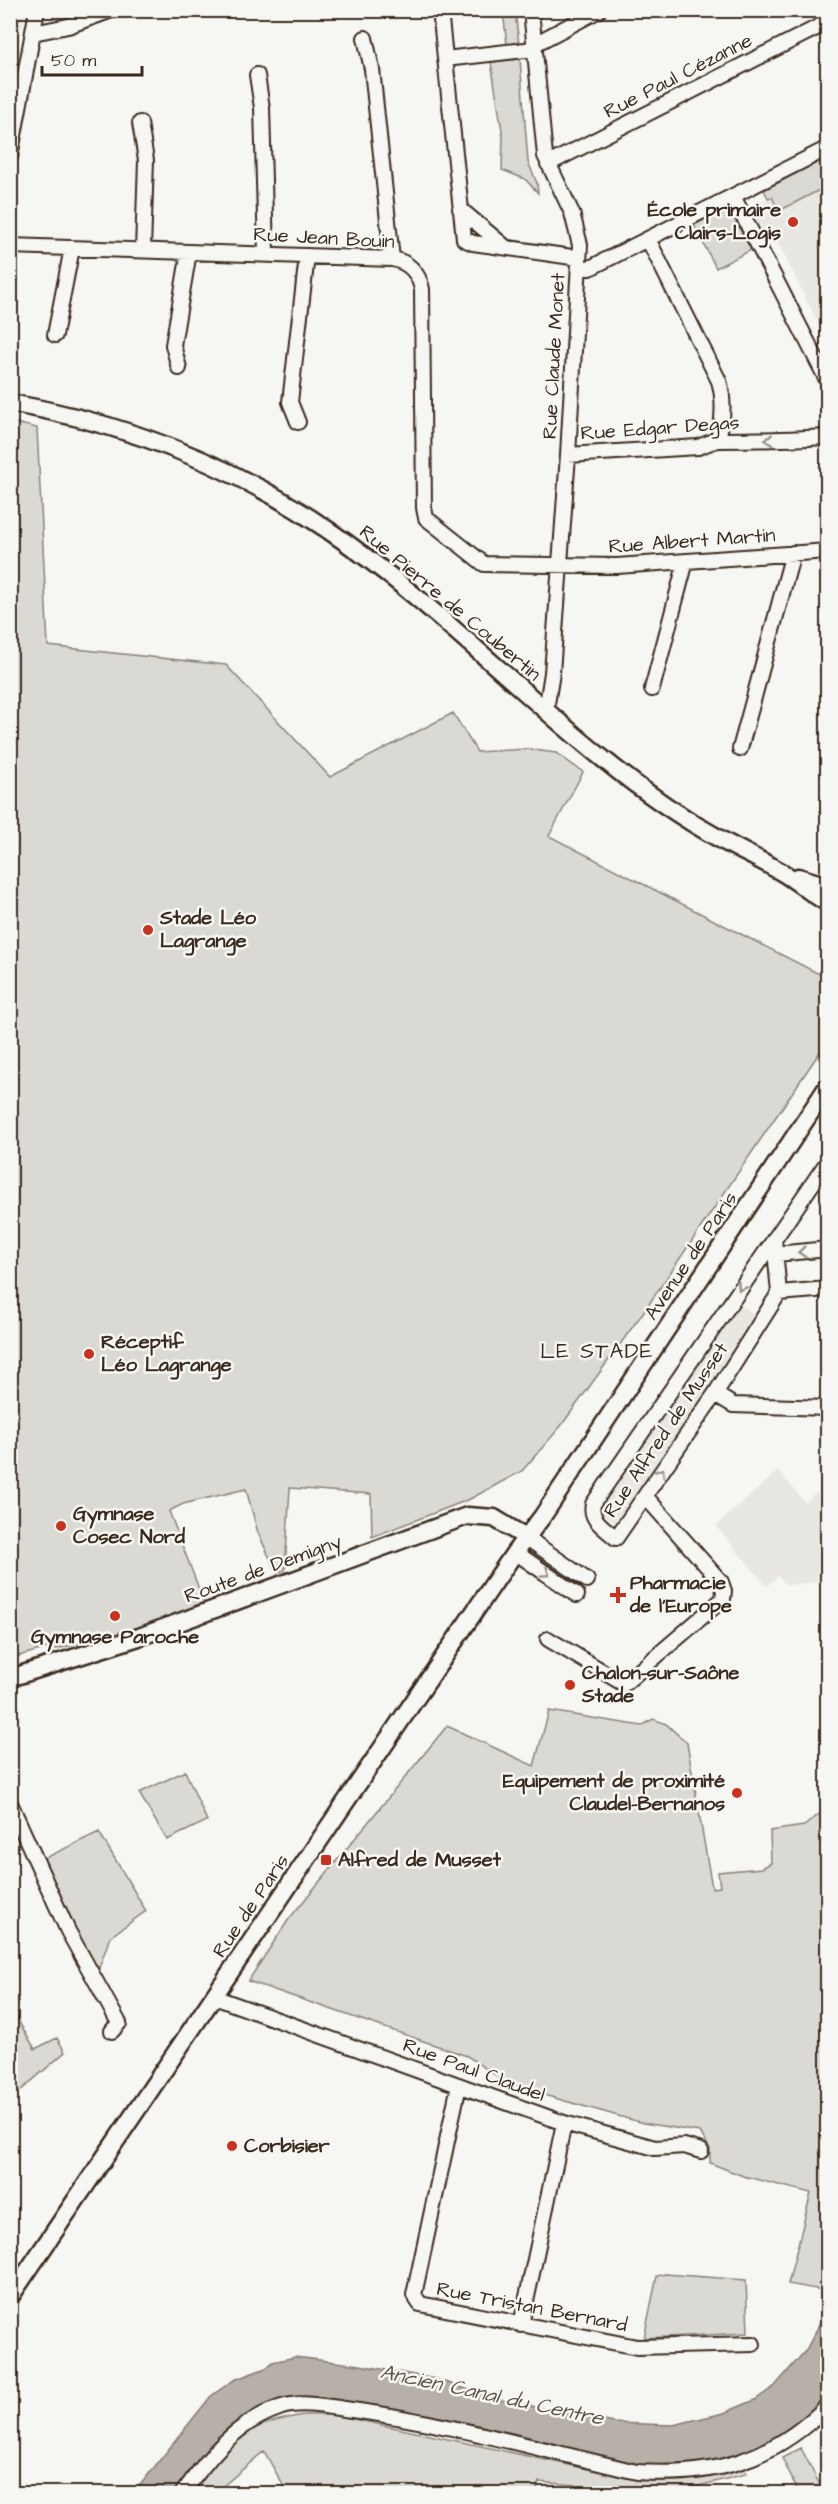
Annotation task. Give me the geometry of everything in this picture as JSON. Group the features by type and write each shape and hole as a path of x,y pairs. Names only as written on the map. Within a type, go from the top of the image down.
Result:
{"main road":[{"name":"Rue Pierre de Coubertin","path":"10,403 116,428 192,456 268,493 325,528 367,559 602,758 682,816 783,873 828,903"},
{"path":"783,873 828,886"},
{"name":"Avenue de Paris","path":"527,1538 828,1086"},
{"path":"786,1150 828,1102"},
{"name":"Route de Demigny","path":"10,1678 139,1637 467,1516 494,1518 527,1538"},
{"name":"Rue de Paris","path":"10,2297 515,1552 527,1538"}],"street":[{"path":"10,156 14,115 37,10"},
{"path":"33,33 68,26 112,10"},
{"path":"440,10 464,239 473,243 504,246 579,263 590,268 828,148"},
{"name":"Rue Claude Monet","path":"531,10 542,143 548,164 572,213 580,245 560,565 552,673 546,710"},
{"path":"445,59 533,47 599,10"},
{"name":"Rue Paul Cézanne","path":"548,164 828,22"},
{"path":"365,38 372,69 392,259"},
{"path":"257,75 262,108 266,254"},
{"path":"140,123 146,160 143,250"},
{"path":"733,196 828,382"},
{"path":"460,209 504,246"},
{"path":"648,239 719,381 722,390 721,430 717,439"},
{"name":"Rue Jean Bouin","path":"10,246 266,254 401,261 412,268 420,279 422,288 424,508 426,518 484,564 560,565"},
{"path":"55,335 72,248"},
{"path":"179,368 173,345 189,252"},
{"path":"298,422 290,402 307,256"},
{"name":"Rue Edgar Degas","path":"568,455 698,447 709,445 717,439 743,441 828,437"},
{"name":"Rue Albert Martin","path":"560,565 617,566 828,551"},
{"path":"740,749 793,553"},
{"path":"652,689 686,561"},
{"name":"Rue Alfred de Musset","path":"779,1293 715,1394 616,1538 601,1526 591,1511 593,1504 828,1161"},
{"path":"774,1239 779,1293 828,1289"},
{"path":"776,1254 828,1249"},
{"path":"715,1394 733,1405 828,1408"},
{"path":"548,1639 624,1684 718,1606 723,1599 722,1582 645,1496"},
{"path":"527,1538 587,1580"},
{"path":"515,1552 577,1595"},
{"path":"10,1803 68,1931 119,2023 112,2031"},
{"name":"Rue Paul Claudel","path":"214,1997 564,2123 655,2148 684,2146 701,2151"},
{"name":"Rue Tristan Bernard","path":"459,2085 414,2295 420,2304 637,2347 753,2344"},
{"path":"521,2325 564,2123"},
{"path":"182,2493 215,2452 240,2428 282,2407 297,2404 391,2415 637,2472 659,2473 713,2469 746,2460 792,2438 828,2405"}],"shaded area":[{"path":"10,11 25,11 11,73"},
{"path":"503,11 515,11 519,44 507,45"},
{"path":"520,59 528,162 537,183 538,193 525,179 502,170 503,137 491,62"},
{"name":"École primaire Clairs-Logis","path":"824,159 827,160 827,341 775,237 767,241 751,207 768,198 764,190"},
{"path":"824,159 827,160 827,186 779,211 772,197 768,198 764,190"},
{"path":"721,211 732,215 751,250 716,268 694,225"},
{"path":"11,422 37,428 48,646 226,665 330,777 453,713 477,752 527,749 556,753 583,772 549,836 827,978 828,1040 647,1307 561,1426 522,1471 470,1499 372,1537 371,1494 290,1488 285,1570 277,1573 258,1533 246,1489 183,1504 169,1511 204,1602 141,1629 100,1643 99,1639 56,1649 55,1646 11,1658"},
{"path":"739,1304 759,1318 618,1524 599,1511"},
{"path":"778,1471 805,1502 816,1493 827,1502 827,1581 786,1585 778,1576 767,1586 716,1526"},
{"path":"549,1711 642,1726 653,1719 666,1724 687,1743 712,1888 720,1887 718,1872 762,1868 771,1863 770,1831 804,1826 827,1808 828,2265 821,2290 788,2284 811,2193 743,2176 710,2163 710,2149 700,2132 643,2123 537,2093 498,2077 467,2056 248,1981 289,1919 447,1726 534,1766"},
{"path":"185,1771 207,1821 167,1840 139,1793"},
{"path":"99,1832 146,1911 110,1937 98,1971 72,1924 43,1859"},
{"path":"11,2009 35,2049 57,2038 65,2052 11,2099"},
{"path":"665,2274 746,2280 748,2333 644,2338 657,2276"},
{"path":"827,2302 827,2395 797,2424 749,2452 701,2465 645,2467 577,2451 277,2404 176,2493 133,2494 211,2396 234,2380 266,2368 273,2362 295,2357 360,2365 435,2379 501,2400 614,2423 673,2425 724,2413 755,2400 775,2386 806,2350 823,2317"},
{"path":"303,2415 335,2415 640,2480 660,2481 745,2468 746,2474 671,2493 573,2493 575,2485 539,2482 535,2494 288,2494 264,2451 215,2493 193,2494 217,2461 238,2438 266,2424"},
{"path":"801,2448 824,2493 799,2493 782,2458"}],"place":[{"name":"École primaire Clairs-Logis","path":"793,222"},
{"name":"Stade Léo Lagrange","path":"148,930"},
{"name":"Réceptif Léo Lagrange","path":"89,1354"},
{"name":"Gymnase Cosec Nord","path":"61,1526"},
{"name":"Pharmacie de l'Europe","path":"618,1595"},
{"name":"Gymnase Paroche","path":"115,1616"},
{"name":"Chalon-sur-Saône Stade","path":"570,1685"},
{"name":"Equipement de proximité Claudel-Bernanos","path":"737,1793"},
{"name":"Alfred de Musset","path":"326,1860"},
{"name":"Corbisier","path":"232,2146"}],"district":[{"name":"LE STADE","path":"597,1351"}],"water label":[{"name":"Ancien Canal du Centre","path":"492,2395"}]}
